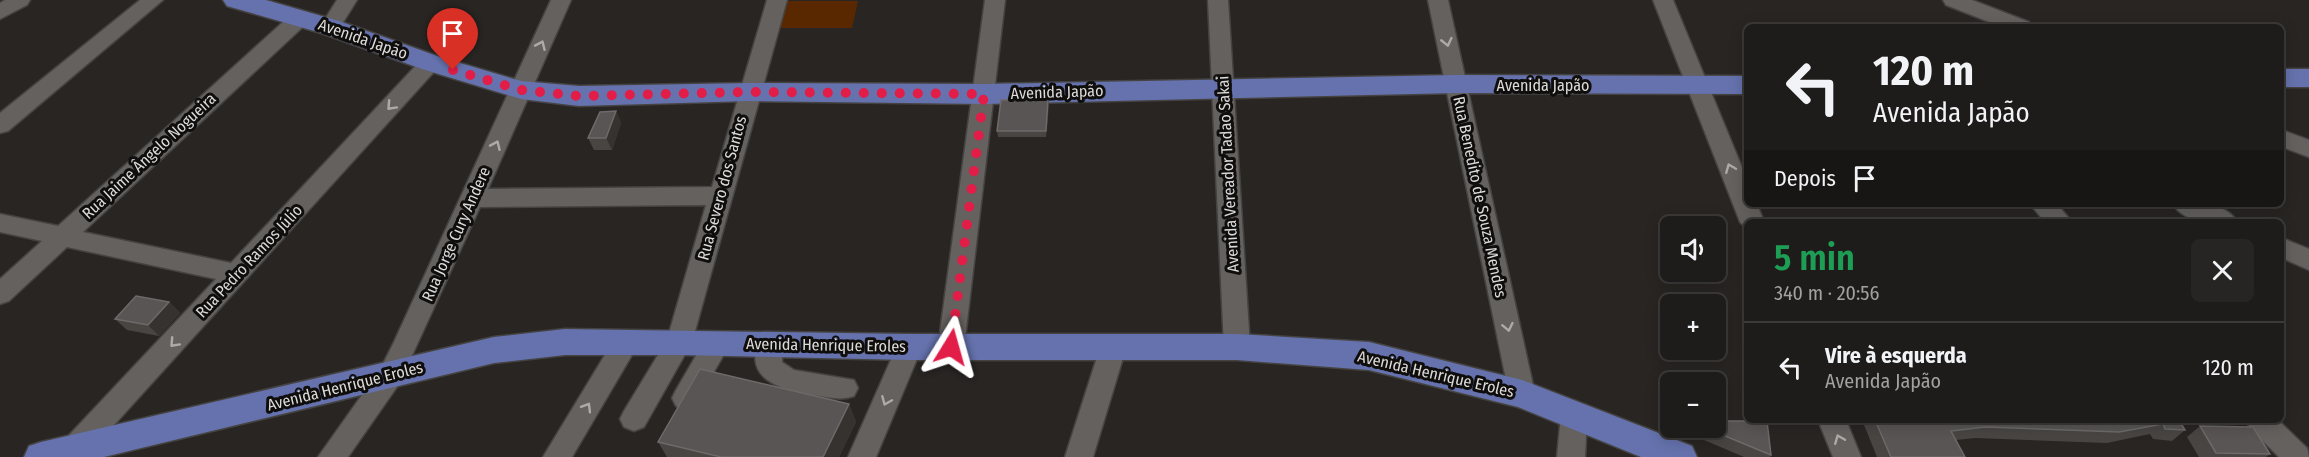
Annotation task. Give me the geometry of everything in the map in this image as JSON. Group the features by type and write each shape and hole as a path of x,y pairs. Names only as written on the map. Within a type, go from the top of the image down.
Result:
{"main road":[{"name":"Avenida Japão","path":"236,0 330,27 431,63 521,90 579,96 749,92 984,94 1224,87 1457,84 1744,85"},
{"path":"2284,78 2309,78"},
{"name":"Avenida Henrique Eroles","path":"41,457 70,454 494,350 565,342 909,347 1237,347 1369,356 1522,394 1680,457"}],"street":[{"path":"0,12 20,0"},
{"path":"0,126 153,0"},
{"path":"330,27 347,0"},
{"name":"Rua Jorge Cury Andere","path":"332,457 390,376 561,0"},
{"name":"Rua Severo dos Santos","path":"634,419 679,342 777,0"},
{"path":"951,347 995,0"},
{"name":"Avenida Vereador Tadao Sakai","path":"1218,0 1237,347"},
{"name":"Rua Benedito de Souza Mendes","path":"1438,0 1522,394"},
{"path":"1663,0 1744,202"},
{"path":"1953,0 2014,24"},
{"name":"Rua Jaime Ângelo Nogueira","path":"0,294 300,18"},
{"name":"Rua Pedro Ramos Júlio","path":"70,454 431,63"},
{"path":"2284,139 2309,149"},
{"path":"471,198 720,196"},
{"path":"2045,207 2057,219"},
{"path":"2192,207 2218,219"},
{"path":"0,223 238,274"},
{"path":"2284,249 2309,260"},
{"path":"557,457 626,343"},
{"path":"671,424 717,343"},
{"path":"770,344 769,367 789,380 845,388"},
{"path":"862,457 909,347"},
{"path":"1079,457 1113,348"},
{"path":"1571,457 1574,415"},
{"path":"1833,423 1847,457"},
{"path":"2263,423 2297,457"}],"shaded area":[{"path":"784,1 858,1 852,28 776,28"}],"building":[{"path":"1048,99 1046,131 997,131 1001,100"},
{"path":"616,111 606,138 588,138 600,112"},
{"path":"136,296 169,302 148,325 115,319"},
{"path":"700,369 849,404 823,457 721,457 658,442"},
{"path":"1726,421 1767,423 1771,455 1726,436"},
{"path":"1876,423 2181,423 2185,430 2165,429 2163,424 2119,432 1985,427 1951,431 1965,457 1891,457"},
{"path":"2200,426 2253,427 2270,454 2216,453"}],"route":[{"path":"453,70 521,90 579,96 749,92 984,94 951,347"}]}
